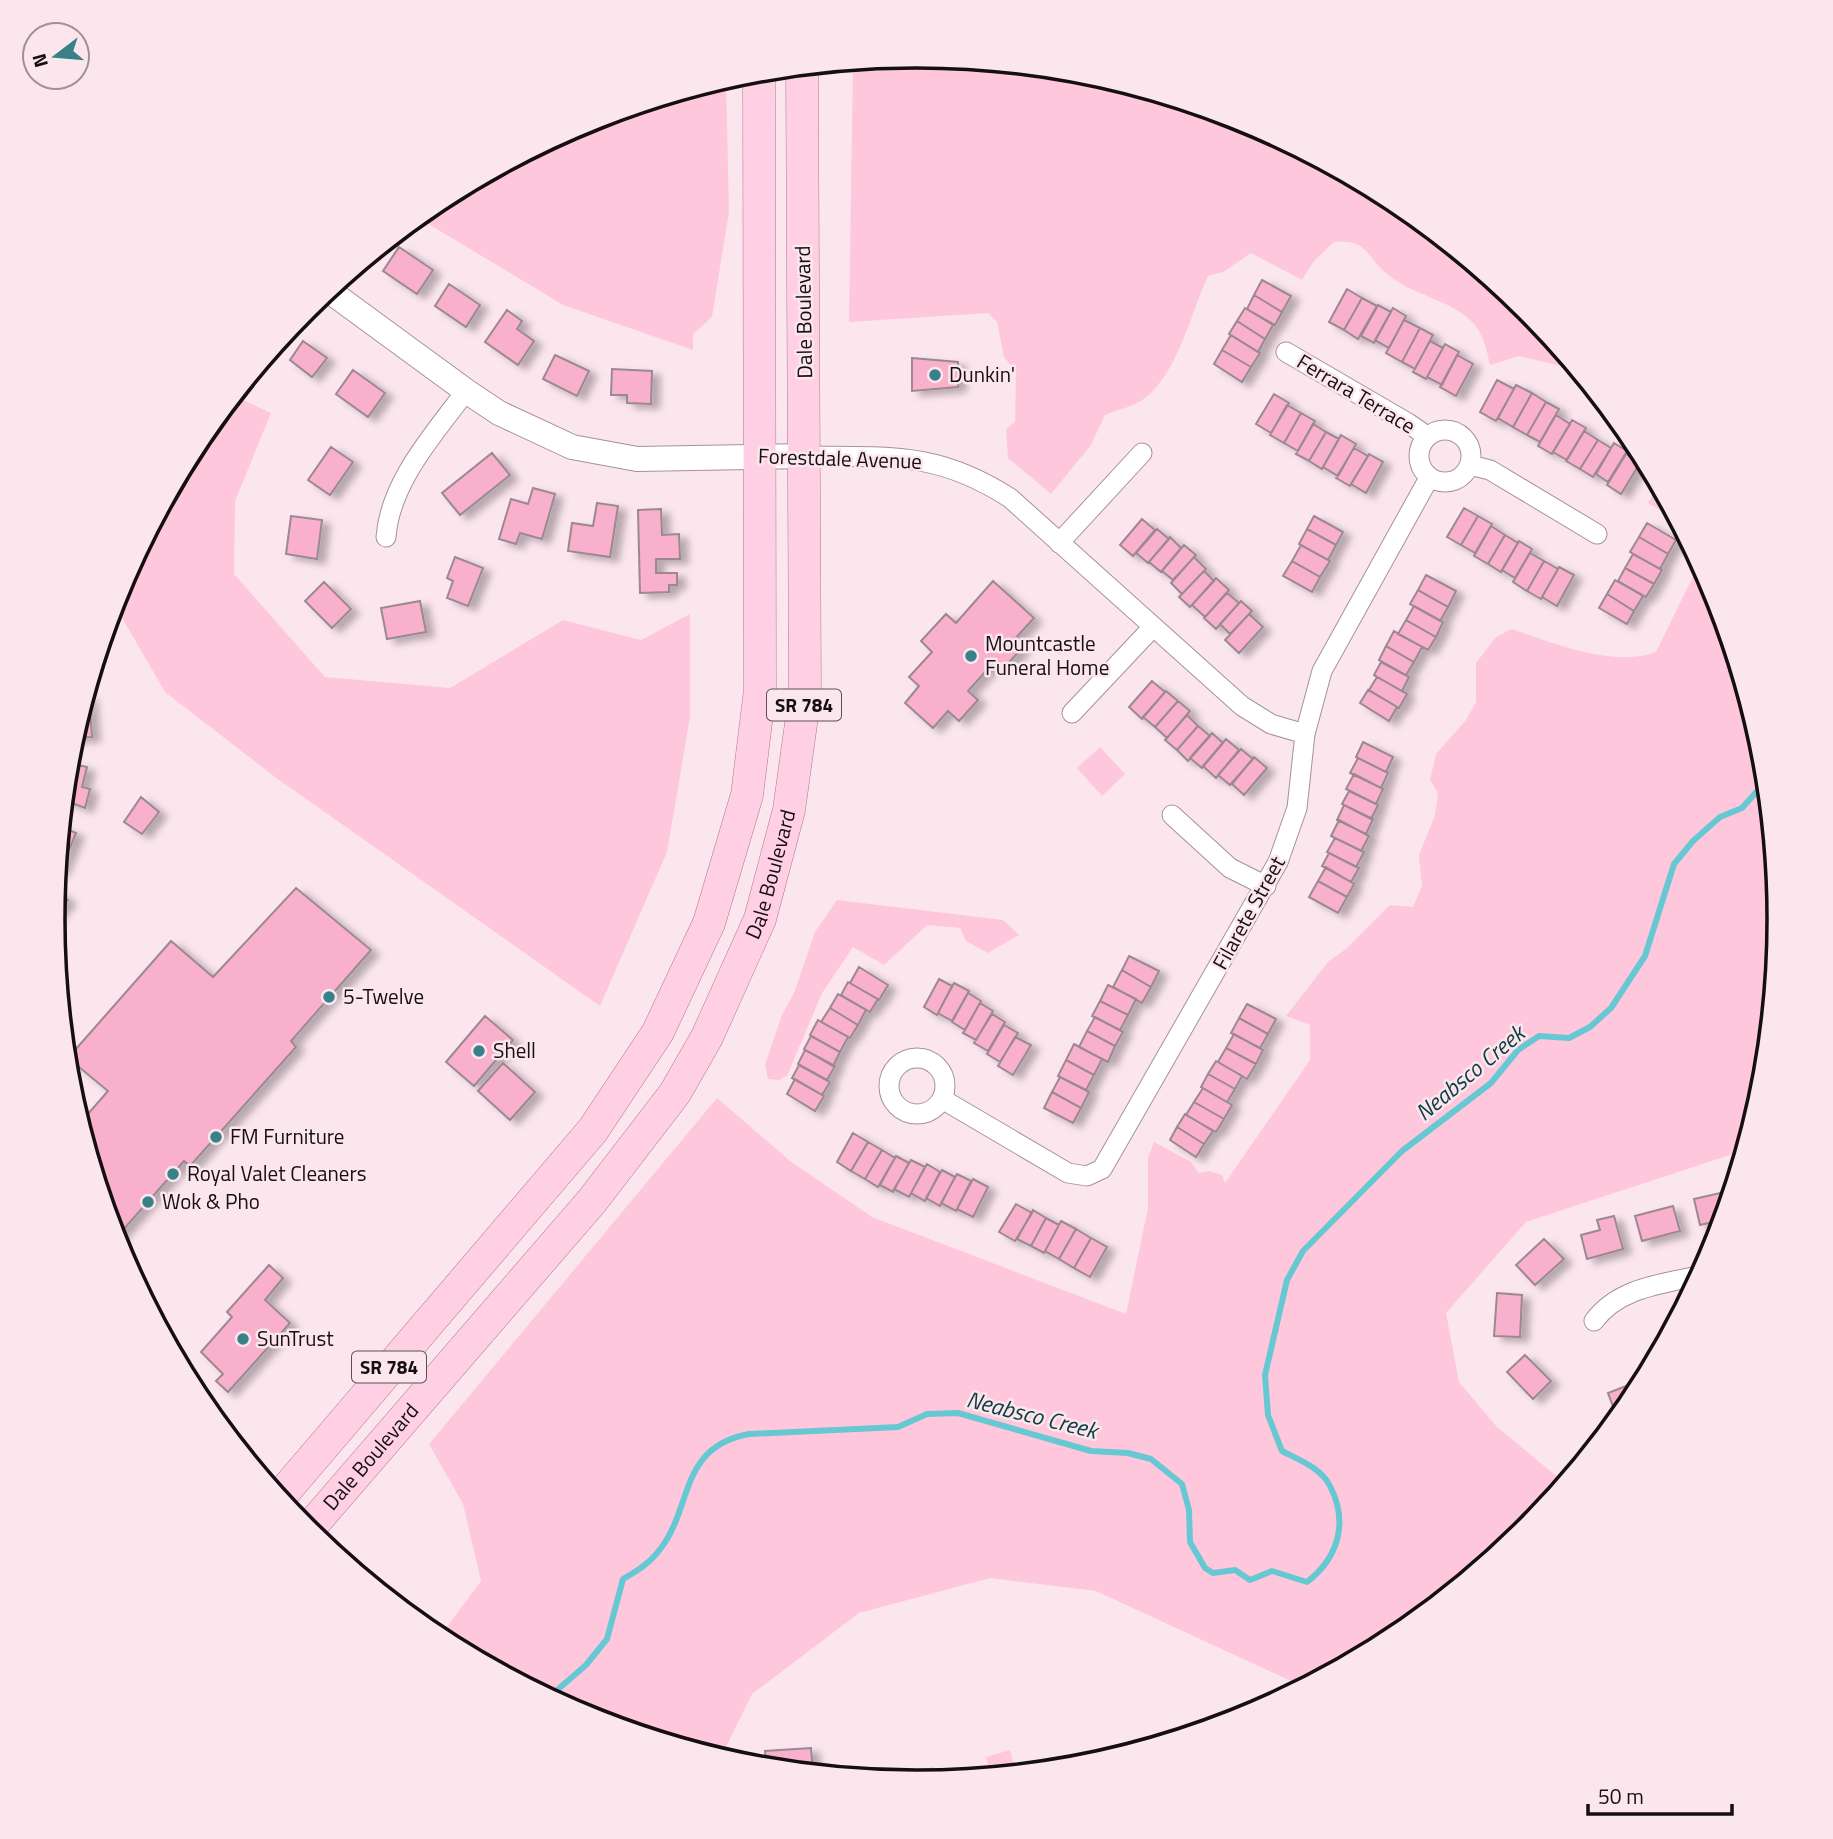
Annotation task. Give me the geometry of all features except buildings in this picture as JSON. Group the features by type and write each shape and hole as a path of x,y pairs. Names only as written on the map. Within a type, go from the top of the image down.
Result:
{"main road":[{"name":"Dale Boulevard","path":"314,1522 635,1148 675,1093 736,979 772,879 799,754 805,695 806,456 802,75"},
{"name":"Dale Boulevard","path":"285,1490 593,1130 628,1082 686,979 730,862 747,795 756,743 760,690 759,83"}],"street":[{"name":"Forestdale Avenue","path":"336,296 466,391 539,433 604,455 637,459 904,457 952,467 980,479 1010,498 1241,706 1271,724 1305,734"},
{"name":"Ferrara Terrace","path":"1286,352 1421,432 1424,439 1418,460 1429,478"},
{"path":"386,537 392,503 425,446 466,391"},
{"name":"Ferrara Terrace","path":"1424,439 1441,430 1457,432 1468,443 1470,466"},
{"path":"1059,543 1142,453"},
{"path":"1429,478 1441,483 1454,481 1470,466 1490,470 1597,534"},
{"name":"Filarete Street","path":"942,1098 1068,1173 1081,1177 1093,1175 1109,1159 1266,886 1293,827 1305,734 1322,671 1429,478"},
{"path":"1072,713 1152,628"},
{"path":"1172,815 1230,868 1266,886"},
{"path":"1594,1321 1613,1300 1628,1293 1688,1278"}],"shaded area":[{"path":"916,68 972,70 1083,84 1137,97 1190,113 1293,156 1390,211 1435,244 1519,317 1564,367 1519,356 1490,365 1481,334 1466,316 1396,281 1365,250 1354,243 1334,242 1314,261 1302,280 1251,253 1223,272 1208,276 1175,358 1156,387 1141,401 1105,415 1091,445 1051,494 1008,458 1006,429 1015,422 1016,372 1004,357 997,322 988,313 849,322 853,71"},
{"path":"726,90 729,212 712,317 693,334 693,350 563,305 427,223 491,182 591,133 643,113"},
{"path":"242,400 271,413 235,501 234,574 325,677 450,688 563,620 641,640 690,614 690,717 667,852 600,1006 275,777 165,692 121,617 153,543 179,494 208,446"},
{"path":"1654,493 1664,512 1648,503"},
{"path":"1694,574 1723,646 1739,699 1761,808 1768,920 1761,1031 1752,1086 1735,1153 1526,1222 1446,1313 1459,1382 1497,1427 1559,1478 1519,1522 1435,1595 1390,1628 1294,1682 1096,1591 990,1578 859,1613 752,1694 726,1749 643,1726 591,1706 540,1683 445,1629 481,1581 463,1504 429,1444 717,1098 790,1161 872,1217 1126,1314 1148,1208 1148,1158 1154,1142 1191,1162 1199,1173 1209,1171 1222,1175 1225,1183 1310,1060 1310,1025 1286,1016 1328,962 1346,949 1390,905 1413,907 1422,886 1419,855 1435,815 1438,793 1430,780 1436,754 1466,720 1476,702 1476,663 1496,637 1512,629 1584,652 1622,657 1656,652"},
{"path":"1100,747 1125,774 1102,796 1077,768"},
{"path":"837,900 1003,920 1019,935 988,953 966,941 960,928 927,925 884,965 853,947 822,993 787,1076 779,1080 768,1079 765,1065 782,1015 794,993 815,932"},
{"path":"1010,1750 1014,1765 989,1768 986,1757"}],"waterway":[{"name":"Neabsco Creek","path":"557,1691 586,1665 607,1639 623,1579 644,1565 661,1548 671,1532 699,1465 710,1451 726,1441 749,1434 898,1427 927,1414 958,1413 1091,1451 1128,1453 1151,1459 1182,1484 1189,1510 1190,1542 1205,1568 1213,1573 1235,1570 1250,1580 1272,1571 1307,1582 1318,1573 1333,1551 1339,1513 1330,1486 1321,1474 1282,1451 1268,1415 1265,1375 1287,1280 1303,1251 1402,1151 1491,1083 1518,1050 1539,1036 1569,1038 1590,1027 1611,1008 1645,956 1674,864 1693,841 1720,817 1742,808 1758,790"}],"place":[{"name":"Dunkin'","path":"935,375"},
{"name":"Mountcastle Funeral Home","path":"971,656"},
{"name":"5-Twelve","path":"329,997"},
{"name":"Shell","path":"479,1051"},
{"name":"FM Furniture","path":"216,1137"},
{"name":"Royal Valet Cleaners","path":"173,1174"},
{"name":"Wok & Pho","path":"148,1202"},
{"name":"SunTrust","path":"243,1339"}]}
